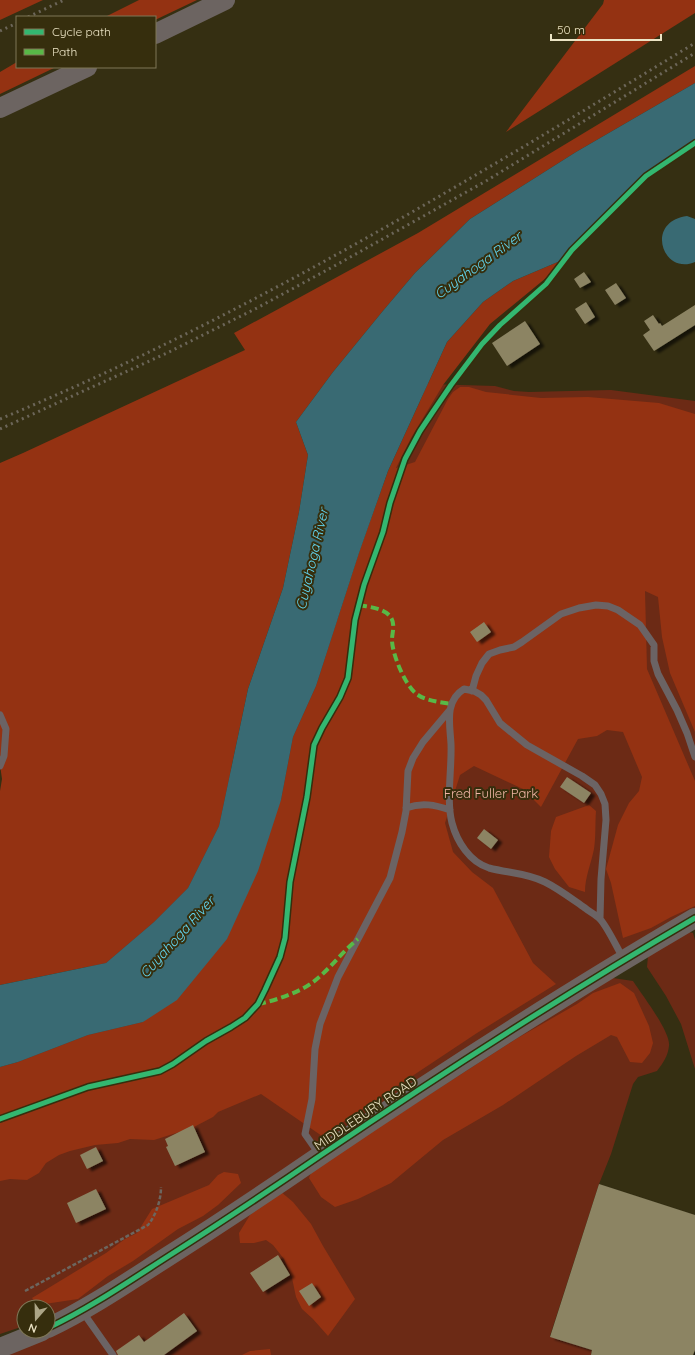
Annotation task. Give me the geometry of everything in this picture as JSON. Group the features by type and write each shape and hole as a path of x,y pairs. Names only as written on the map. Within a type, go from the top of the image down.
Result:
{"street":[{"path":"156,34 226,0"},
{"path":"0,108 85,68"},
{"name":"MIDDLEBURY ROAD","path":"56,1324 82,1310 244,1208 464,1061 624,959 695,918"},
{"path":"0,1348 22,1339"}],"lane":[{"path":"472,690 482,662 489,654 514,647 561,614 596,605 608,606 618,610 640,625 654,644 654,661 658,674 677,710 695,757"},
{"path":"600,919 601,879 606,820 605,804 601,794 595,785 527,745 500,723 486,700 481,695 472,690 464,689 459,692 451,704 449,711 451,765 450,810 452,823 463,846 470,856 478,863 489,868 525,875 544,881 557,888 600,919 624,959"},
{"path":"320,1156 305,1134 312,1099 315,1049 320,1024 338,977 390,878 402,832 406,808 408,771 413,758 423,742 449,711"},
{"path":"0,715 6,729 4,756 0,766"},
{"path":"406,808 421,804 433,805 450,810"},
{"path":"82,1310 113,1355"}],"path":[{"path":"25,1291 148,1225 152,1220 161,1198 161,1187"}],"green space":[{"name":"Fred Fuller Park","path":"427,384 495,386 514,391 529,392 611,390 695,401 695,909 130,1272 56,1314 56,1299 16,1299 16,1329 0,1334 0,1067 18,1062 333,631"},
{"path":"688,932 693,933 695,940 695,1069 681,1024 666,996 647,967 648,956"},
{"path":"606,977 633,981 661,1023 669,1046 666,1056 657,1071 638,1077 633,1084 550,1336 592,1350 591,1355 8,1355 33,1339 56,1339 56,1325"}],"shaded area":[{"path":"0,0 43,0 0,20"},
{"path":"139,0 197,0 156,20 156,16 107,16"},
{"path":"604,0 695,0 695,13 506,132 603,4"},
{"path":"16,63 16,68 54,68 0,94 0,72"},
{"path":"695,66 695,83 576,152 470,219 415,273 333,372 296,422 308,455 299,512 283,588 248,689 219,826 188,888 154,922 106,963 0,985 0,791 2,779 0,765 0,463 245,350 234,333 418,233"},
{"name":"Fred Fuller Park","path":"560,261 546,278 490,324 443,385 411,438 396,468 415,462 448,399 453,392 460,387 469,387 486,392 541,398 588,397 659,403 695,414 695,732 670,673 662,637 658,597 645,591 647,669 695,781 695,906 651,928 623,938 611,883 606,869 618,825 629,803 639,791 642,777 623,732 607,730 597,736 578,739 541,807 523,789 474,766 460,775 445,823 453,852 472,872 493,888 533,963 556,984 477,1033 322,1136 261,1094 218,1112 213,1117 192,1128 154,1140 130,1139 118,1143 95,1145 70,1151 59,1155 46,1163 39,1173 27,1180 10,1179 0,1181 0,1067 18,1062 88,1035 143,1022 281,800 293,737 316,686 359,552 388,471 447,342 483,302 513,281"},
{"path":"589,805 596,811 595,835 594,849 587,876 585,892 569,887 555,869 549,857 551,831 556,817"},
{"path":"620,983 634,993 649,1026 653,1043 650,1053 642,1063 630,1062 617,1037 611,1035 576,1056 503,1105 443,1140 391,1183 358,1199 335,1207 321,1197 309,1178 312,1170 516,1039 577,1004 593,993"},
{"path":"224,1172 238,1174 241,1183 218,1205 203,1216 178,1229 133,1261 108,1276 78,1299 56,1302 56,1299 32,1298 106,1253 125,1239 137,1233 152,1209 209,1185 218,1175"},
{"path":"280,1191 293,1202 311,1224 355,1299 328,1336 302,1309 296,1297 292,1278 284,1259 273,1245 266,1240 254,1243 240,1243 239,1233 250,1215"},
{"path":"270,1349 271,1355 242,1355 250,1351"}],"water":[{"name":"Cuyahoga River","path":"695,83 695,144 664,162 560,261 513,281 483,302 447,342 388,471 359,553 316,686 293,737 281,800 258,871 227,939 177,1000 143,1022 88,1035 18,1062 0,1067 0,985 106,963 154,922 188,888 219,826 248,689 283,588 299,512 308,455 296,422 333,372 415,273 470,219 576,152"},
{"path":"687,216 695,219 695,262 684,264 674,262 667,255 663,246 662,237 666,228 674,220"}],"building":[{"path":"584,272 591,282 580,288 574,279"},
{"path":"616,283 626,298 615,305 605,290"},
{"path":"586,302 595,317 585,324 575,309"},
{"path":"695,305 695,325 654,351 643,335 650,330 644,321 653,315 662,326"},
{"path":"525,321 540,344 507,366 492,343"},
{"path":"484,622 491,632 477,642 470,632"},
{"path":"567,777 591,793 584,803 560,787"},
{"path":"484,829 498,840 491,849 477,838"},
{"path":"193,1125 205,1152 175,1166 166,1147 168,1146 165,1139"},
{"path":"96,1147 103,1161 87,1169 80,1155"},
{"path":"599,1184 695,1215 695,1350 693,1355 591,1355 592,1350 550,1337"},
{"path":"96,1189 106,1209 76,1223 67,1203"},
{"path":"278,1255 290,1275 263,1292 250,1273"},
{"path":"312,1283 321,1297 309,1306 299,1291"},
{"path":"184,1313 197,1331 164,1355 118,1355 116,1351 139,1335 144,1342"}],"railway":[{"path":"30,16 64,0"},
{"path":"0,31 16,23"},
{"path":"0,419 91,379 180,337 268,292 441,196 695,43"},
{"path":"0,429 167,353 257,308 486,181 695,53"}],"marked path":[{"path":"359,605 380,610 387,613 392,619 394,654 404,678 413,691 426,699 451,704"},
{"path":"258,1004 286,996 310,984 358,939"}],"cycle path":[{"path":"0,1119 88,1087 160,1071 245,1018 258,1004 280,957 285,938 290,882 307,797 314,745 340,697 348,678 355,620 364,585 383,532 390,503 405,459 420,431 432,413 482,344 500,325 546,284 572,250 646,176 695,143"},
{"path":"56,1324 79,1312 123,1285 460,1063 553,1004 695,918"}]}
